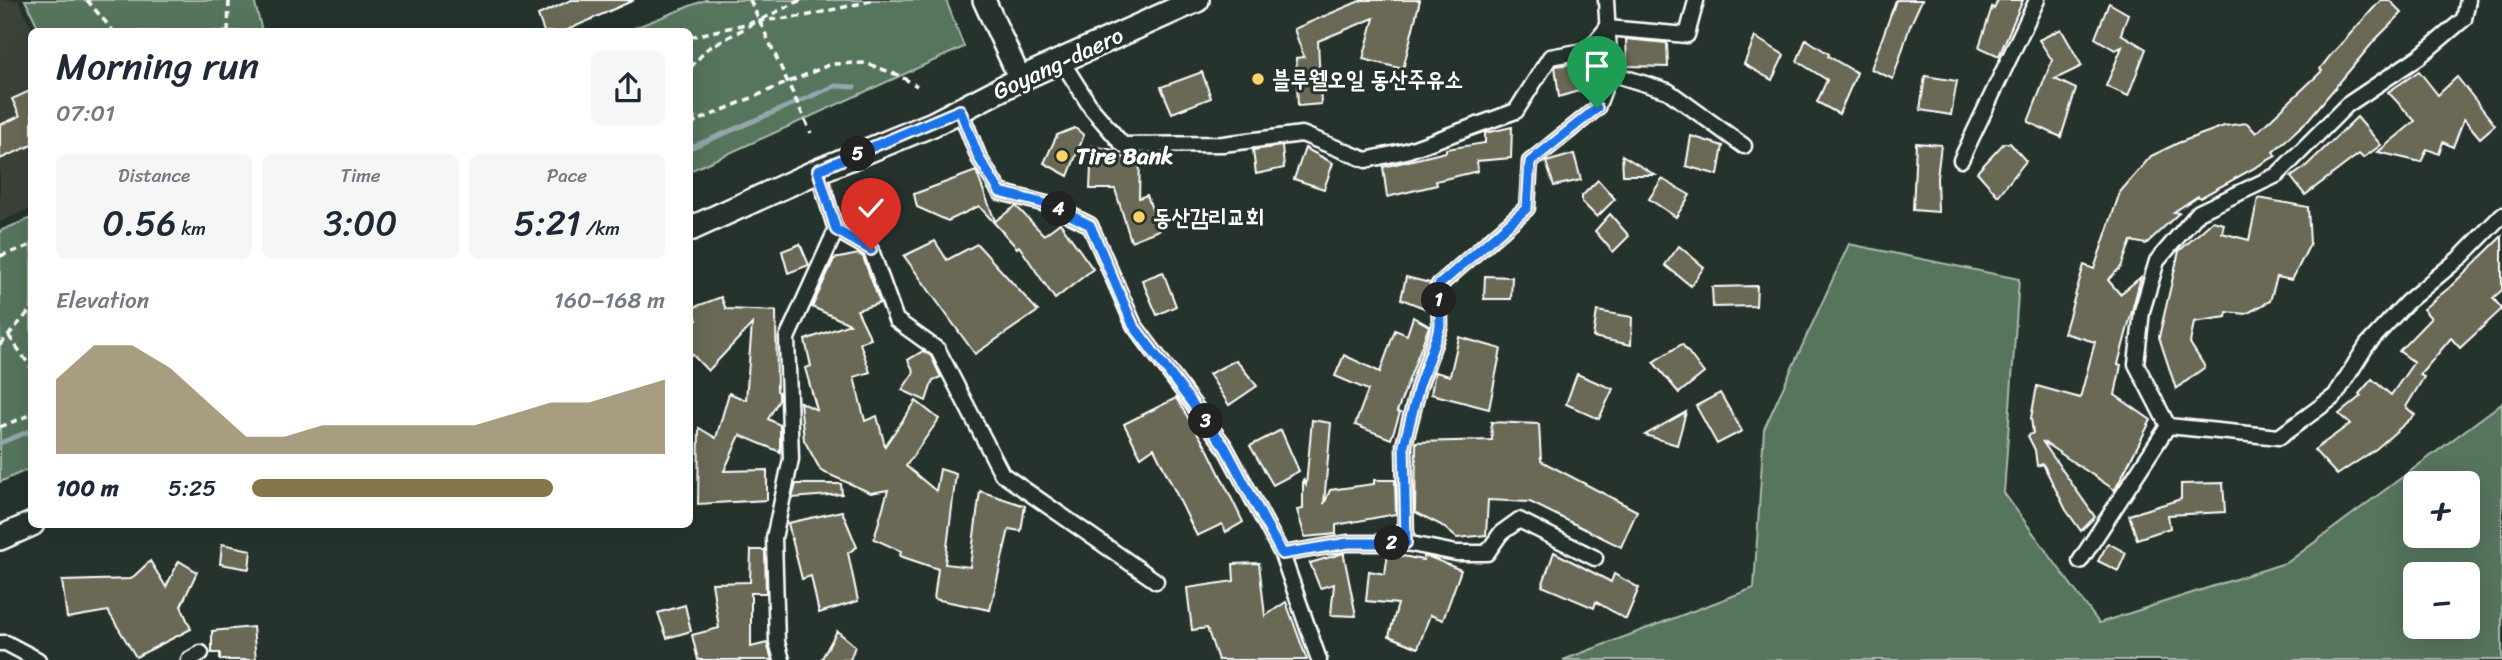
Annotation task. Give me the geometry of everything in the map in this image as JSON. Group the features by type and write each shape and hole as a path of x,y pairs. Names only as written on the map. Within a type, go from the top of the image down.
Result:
{"main road":[{"name":"Goyang-daero","path":"693,228 818,170 960,110 1020,79 1197,0"},
{"path":"0,538 28,526"}],"street":[{"path":"984,0 1020,79"},
{"path":"1406,543 1404,445 1419,386 1440,326 1439,285 1527,208 1530,162 1597,108 1610,73 1606,0"},
{"path":"1961,160 2037,0"},
{"path":"2168,426 2136,364 2142,311 2157,261 2199,212 2277,175 2347,105 2420,56 2464,19 2468,0"},
{"path":"1608,27 1687,34 1696,1"},
{"path":"1061,60 1092,109 1123,145 1223,144 1303,134 1366,160 1406,150 1516,111 1550,57 1589,50 1608,27"},
{"path":"1610,73 1668,90 1744,146"},
{"path":"960,110 979,158 1000,192 1050,205 1090,225 1133,325 1225,447 1282,554 1320,660"},
{"path":"782,660 778,642 774,538 791,460 788,338 836,230 818,170"},
{"path":"2168,426 2279,438 2335,396 2367,345 2407,302 2462,256 2502,215"},
{"path":"836,230 871,250 896,320 937,350 1002,474 1156,581"},
{"path":"2080,561 2168,426"},
{"path":"1282,554 1348,543 1406,543 1455,553 1487,553 1500,533 1519,520 1595,558"},
{"path":"0,643 6,643 38,660"}],"path":[{"path":"86,0 110,28"},
{"path":"228,28 229,0"},
{"path":"750,0 811,133"},
{"path":"693,65 707,49 800,0"},
{"path":"693,36 758,21 805,16 875,0"},
{"path":"693,122 831,64 865,63 898,75 916,86"},
{"path":"693,117 696,120"},
{"path":"0,256 28,246"},
{"path":"0,345 28,314"},
{"path":"9,336 28,363"},
{"path":"0,428 28,416"}],"shaded area":[{"path":"0,0 18,0 32,28 28,28 28,209 0,222"}],"green space":[{"path":"25,0 254,0 261,28 39,28"},
{"path":"705,0 946,0 964,47 693,170 693,28 635,28"},
{"path":"28,219 28,469 0,482 0,231"},
{"path":"1849,244 2019,279 2004,493 2099,623 2288,562 2403,477 2403,548 2480,548 2480,471 2410,471 2502,403 2502,660 1563,660 1754,588 1764,429"}],"building":[{"path":"571,0 634,0 572,28 543,28 538,15"},
{"path":"1362,0 1420,0 1403,69 1363,59 1374,18 1318,41 1321,104 1298,106 1296,58 1304,57 1294,29"},
{"path":"1896,0 1922,0 1910,26 1893,79 1871,69"},
{"path":"1998,0 2023,0 1999,56 1979,47 1992,7 1994,9"},
{"path":"2381,0 2389,0 2402,13 2375,40 2308,120 2273,152 2276,156 2200,198 2198,196 2174,212 2179,213 2146,244 2131,241 2121,267 2108,280 2120,294 2141,277 2118,364 2121,365 2115,395 2151,420 2115,490 2042,441 2095,517 2081,531 2066,510 2043,464 2037,466 2035,450 2028,436 2033,433 2031,418 2037,386 2080,398 2095,342 2064,333 2084,265 2094,269 2120,192 2151,156 2178,143 2224,126 2247,123 2256,133 2322,71 2320,69 2330,56"},
{"path":"2109,3 2128,14 2121,34 2146,49 2128,96 2106,86 2122,47 2115,50 2095,38"},
{"path":"2061,29 2082,66 2055,79 2076,89 2061,137 2028,122 2052,60 2039,40"},
{"path":"1755,37 1784,55 1772,80 1744,64"},
{"path":"1626,39 1667,43 1668,67 1627,66"},
{"path":"1806,39 1857,73 1839,114 1817,102 1827,80 1797,61"},
{"path":"1595,61 1588,88 1559,97 1555,66"},
{"path":"2419,71 2438,95 2457,77 2495,125 2480,138 2464,119 2453,147 2443,142 2439,154 2427,149 2421,162 2378,152 2415,121 2388,92"},
{"path":"1202,72 1211,98 1172,113 1161,87"},
{"path":"1925,76 1957,81 1951,115 1920,110"},
{"path":"28,92 28,147 0,159 0,125 20,116 12,99"},
{"path":"2357,117 2381,145 2363,158 2359,154 2305,195 2291,177"},
{"path":"1512,127 1511,158 1477,161 1478,171 1436,181 1437,185 1387,197 1383,167 1446,152 1446,149 1485,143 1485,133"},
{"path":"1075,128 1084,135 1068,176 1044,163 1057,135"},
{"path":"1691,136 1723,146 1718,175 1686,166"},
{"path":"1916,143 1941,145 1937,178 1938,212 1913,210"},
{"path":"2004,143 2010,143 2026,161 1998,196 1977,172"},
{"path":"1092,146 1114,150 1114,157 1140,158 1139,198 1147,195 1159,230 1131,241 1115,189 1090,189"},
{"path":"1282,146 1284,168 1256,174 1253,150"},
{"path":"1305,148 1333,163 1324,189 1294,179"},
{"path":"1574,154 1581,180 1554,186 1546,162"},
{"path":"1622,155 1655,175 1623,175"},
{"path":"976,171 995,221 1016,206 1044,235 1060,223 1093,269 1055,299 1019,246 1017,248 979,206 948,221 917,207 914,194"},
{"path":"1662,179 1690,195 1676,217 1649,199"},
{"path":"1598,180 1615,199 1597,217 1582,202 1582,196"},
{"path":"2258,198 2308,207 2310,244 2292,280 2277,277 2270,301 2246,314 2227,312 2226,317 2194,322 2190,343 2205,367 2176,389 2159,337 2179,251 2213,221 2224,224 2222,233 2249,240"},
{"path":"1610,214 1629,236 1613,252 1595,231"},
{"path":"2502,236 2502,290 2493,298 2502,309 2460,348 2451,338 2420,375 2424,377 2406,407 2415,415 2376,449 2337,475 2314,450 2350,424 2339,414 2361,396 2359,394 2372,379 2391,395 2414,362 2399,351 2431,318 2423,309 2450,287"},
{"path":"935,241 947,260 977,244 1038,311 975,354 904,256"},
{"path":"800,244 809,265 788,273 782,251"},
{"path":"1679,246 1704,267 1691,286 1665,265"},
{"path":"859,254 863,257 880,303 857,310 871,339 860,343 870,372 854,377 865,421 877,416 885,446 916,401 939,419 906,466 936,491 940,469 956,474 945,564 970,567 980,491 1025,506 1021,531 1009,529 990,610 934,599 938,569 900,556 901,551 874,539 888,490 871,493 821,471 804,440 800,402 817,410 805,368 811,366 805,340 850,324 812,307 834,259"},
{"path":"1163,272 1176,306 1157,315 1142,280"},
{"path":"1485,276 1512,277 1511,299 1484,299"},
{"path":"1406,277 1430,283 1427,309 1401,299"},
{"path":"1757,286 1756,306 1713,307 1712,287"},
{"path":"721,297 726,309 776,311 779,400 768,419 780,425 780,452 740,435 724,471 767,470 767,500 698,504 699,428 716,438 729,393 746,400 752,324 708,371 693,355 693,322 697,320 693,308"},
{"path":"1597,311 1632,317 1631,345 1593,337"},
{"path":"1413,317 1429,326 1397,412 1400,413 1391,439 1355,425 1368,390 1335,376 1344,355 1380,372 1395,330 1407,335"},
{"path":"1459,337 1501,349 1489,409 1431,394 1435,372 1450,376"},
{"path":"1682,344 1704,373 1679,393 1653,362"},
{"path":"923,351 931,356 941,377 933,380 926,401 902,390 914,372 908,360"},
{"path":"1236,360 1257,386 1229,405 1209,374"},
{"path":"1577,374 1613,389 1599,419 1566,404"},
{"path":"1720,393 1742,431 1717,444 1696,406"},
{"path":"1176,398 1208,450 1243,522 1226,532 1222,524 1197,536 1154,448 1141,457 1124,424"},
{"path":"1686,412 1677,445 1645,435"},
{"path":"1312,420 1331,423 1324,504 1330,490 1374,484 1374,480 1395,480 1396,514 1336,525 1336,534 1305,537 1297,510 1303,509 1303,479 1306,485"},
{"path":"1491,422 1539,424 1541,461 1637,511 1621,547 1530,502 1488,500 1486,535 1457,538 1441,525 1415,512 1416,442 1492,440"},
{"path":"1281,430 1299,471 1273,485 1250,446"},
{"path":"2223,483 2225,512 2168,515 2170,528 2137,539 2129,515 2181,499 2181,484"},
{"path":"796,484 841,484 842,494 792,498"},
{"path":"842,511 857,547 848,553 858,601 819,613 811,576 802,579 788,523"},
{"path":"2108,543 2126,553 2118,571 2098,561"},
{"path":"222,544 251,550 249,569 220,564"},
{"path":"751,550 765,550 766,593 751,593 751,647 767,643 772,660 698,660 692,635 719,628 712,583 750,582"},
{"path":"1554,552 1611,582 1614,574 1639,588 1626,619 1596,602 1594,608 1542,586"},
{"path":"1344,553 1356,616 1331,615 1334,584 1320,588 1310,563"},
{"path":"1388,553 1423,560 1424,556 1461,570 1443,620 1430,615 1418,648 1389,636 1398,604 1366,601 1369,571 1385,574"},
{"path":"150,561 166,587 179,561 197,572 181,606 191,629 136,657 108,611 67,618 62,581 131,579"},
{"path":"1259,563 1265,616 1286,602 1307,660 1218,660 1207,628 1192,630 1187,588 1234,581 1233,564"},
{"path":"685,605 691,631 667,638 658,613"},
{"path":"253,627 256,660 220,660 220,653 212,653 212,631"},
{"path":"837,631 855,646 850,660 821,660"}],"waterway":[{"path":"693,147 835,86 854,87"},
{"path":"0,443 28,432"}],"place":[{"name":"블루웰오일 동산주유소","path":"1258,79"},
{"name":"Tire Bank","path":"1062,156"},
{"name":"동산감리교회","path":"1139,217"}],"route":[{"path":"871,250 836,230 818,170 933,124 960,110 979,158 1000,192 1050,205 1090,225 1133,325 1225,447 1282,554 1348,543 1406,543 1404,445 1419,386 1440,326 1439,285 1527,208 1530,162 1597,108"}]}
